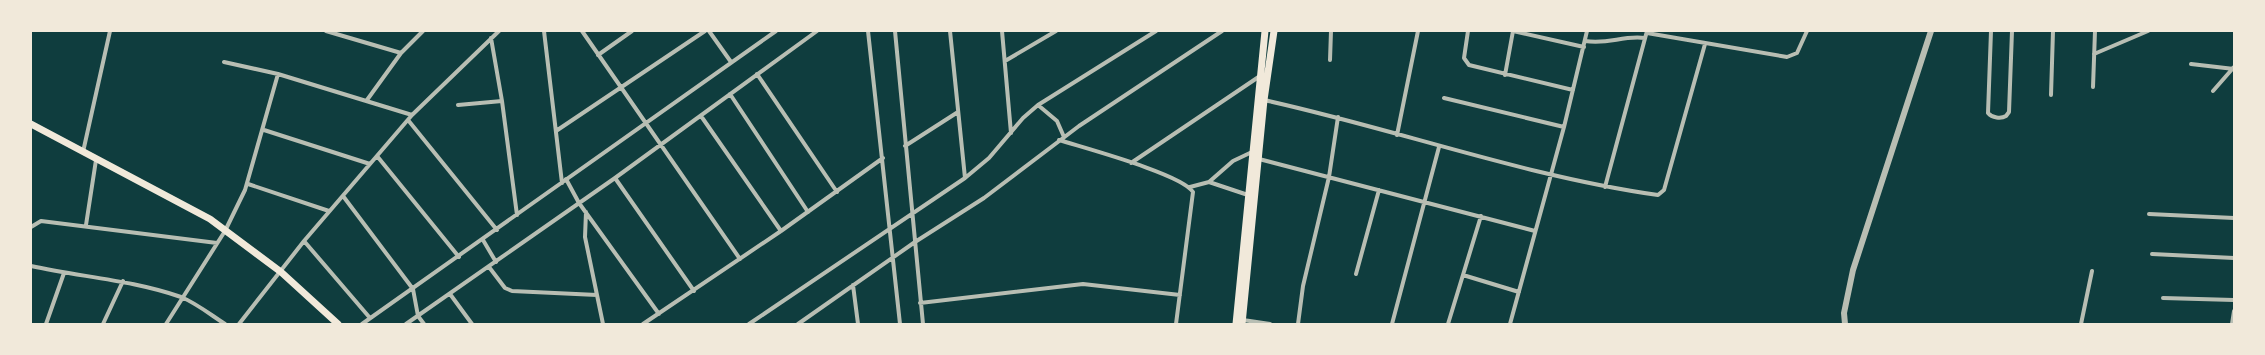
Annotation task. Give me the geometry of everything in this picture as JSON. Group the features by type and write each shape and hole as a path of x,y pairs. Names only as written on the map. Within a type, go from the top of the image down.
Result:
{"main road":[{"path":"1236,324 1265,31"},
{"path":"1242,322 1264,100 1274,31"},
{"path":"31,124 96,160 210,219 281,272 338,324"}],"street":[{"path":"83,152 110,31"},
{"path":"326,31 401,53"},
{"path":"367,100 401,53 422,31"},
{"path":"239,324 304,241 412,115 498,31"},
{"path":"544,31 562,182"},
{"path":"582,31 740,258"},
{"path":"598,55 632,31"},
{"path":"556,131 621,89 705,31"},
{"path":"709,31 731,62"},
{"path":"362,324 497,230 644,122 776,31"},
{"path":"406,324 579,203 817,31"},
{"path":"868,31 894,258 900,324"},
{"path":"895,31 923,324"},
{"path":"950,31 965,178"},
{"path":"1002,31 1010,133"},
{"path":"1005,61 1056,31"},
{"path":"749,324 912,216 965,178 988,158 1023,118 1038,105 1156,31"},
{"path":"798,324 915,242 984,198 1059,140 1222,31"},
{"path":"1330,60 1331,31"},
{"path":"1397,135 1418,31"},
{"path":"1468,31 1464,58 1466,64 1505,75 1573,90"},
{"path":"1505,75 1513,31 1584,47"},
{"path":"1510,324 1534,231 1564,127 1587,31"},
{"path":"1605,187 1647,32 1705,44 1791,57 1800,49 1807,31"},
{"path":"1845,324 1844,313 1853,270 1931,31"},
{"path":"1991,31 1988,113 1990,116 1999,118 2006,116 2009,112 2012,31"},
{"path":"2051,95 2053,31"},
{"path":"2093,87 2095,31"},
{"path":"2094,54 2139,32 2148,31"},
{"path":"1585,41 1603,43 1628,37 1645,38"},
{"path":"491,38 502,101 517,215"},
{"path":"1264,100 1338,117 1439,147 1550,175 1605,187 1658,195 1663,192 1705,44"},
{"path":"224,62 278,74 412,115"},
{"path":"2191,64 2234,68"},
{"path":"2213,91 2234,68"},
{"path":"166,324 225,230 248,184 264,130 278,74"},
{"path":"757,74 837,192"},
{"path":"1131,163 1261,75"},
{"path":"730,94 808,212"},
{"path":"1444,98 1564,127"},
{"path":"458,105 502,101"},
{"path":"1038,105 1057,121 1064,137"},
{"path":"905,146 958,112"},
{"path":"701,116 781,231"},
{"path":"1298,324 1304,286 1329,177 1338,117"},
{"path":"408,120 497,230"},
{"path":"264,130 370,164"},
{"path":"1059,140 1131,163 1186,184 1190,187 1194,197 1176,324"},
{"path":"1392,324 1439,147"},
{"path":"1190,187 1209,182 1233,161 1252,152"},
{"path":"377,156 459,256"},
{"path":"643,324 781,231 883,158"},
{"path":"1259,159 1425,201 1534,231"},
{"path":"86,225 96,160"},
{"path":"614,178 694,291"},
{"path":"566,179 579,203 659,314"},
{"path":"1209,182 1248,195"},
{"path":"248,184 329,211"},
{"path":"1356,274 1379,190"},
{"path":"343,196 413,289 418,316 424,324"},
{"path":"586,212 584,232 603,324"},
{"path":"2149,214 2234,218"},
{"path":"1448,324 1481,216"},
{"path":"31,227 41,220 217,243"},
{"path":"482,240 496,262"},
{"path":"304,241 370,318"},
{"path":"2152,254 2234,258"},
{"path":"31,266 64,273 123,282 182,298 225,324"},
{"path":"489,267 505,288 512,292 597,295"},
{"path":"2081,324 2092,271"},
{"path":"46,324 64,273"},
{"path":"1463,275 1519,292"},
{"path":"103,324 123,282"},
{"path":"920,303 1083,284 1180,295"},
{"path":"853,286 858,324"},
{"path":"450,294 472,324"},
{"path":"2163,298 2234,300"},
{"path":"2232,324 2234,311"},
{"path":"1242,322 1270,324"}]}
